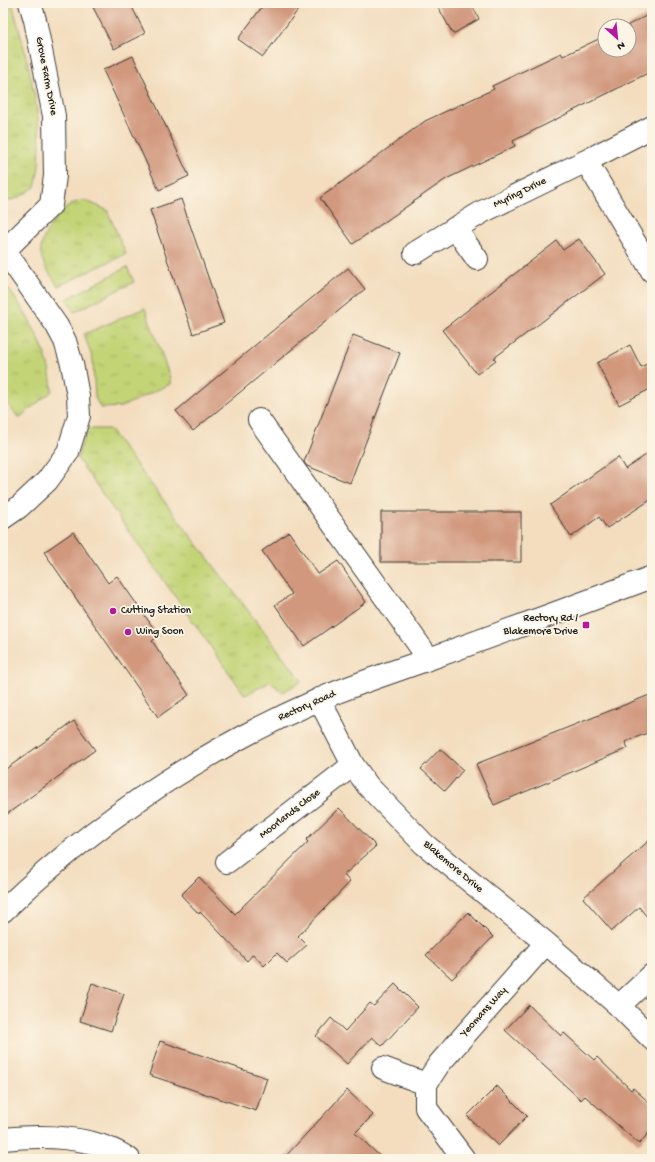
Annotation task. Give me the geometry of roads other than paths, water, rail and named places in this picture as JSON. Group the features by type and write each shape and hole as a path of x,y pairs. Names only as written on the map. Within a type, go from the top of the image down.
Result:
{"street":[{"name":"Grove Farm Drive","path":"4,249 51,205 55,176 54,116 35,20 30,3"},
{"name":"Myring Drive","path":"415,253 482,212 586,161 652,126"},
{"path":"586,161 652,271"},
{"path":"455,228 477,259"},
{"path":"3,518 19,507 47,481 68,452 80,416 72,364 65,341 57,326 4,249"},
{"path":"260,420 429,659"},
{"name":"Rectory Road","path":"3,911 73,849 130,806 196,763 262,727 319,699 652,578"},
{"name":"Blakemore Drive","path":"319,699 353,765 368,786 424,844 546,943 619,1006 652,1039"},
{"name":"Moorlands Close","path":"227,862 353,765"},
{"name":"Yeomans Way","path":"426,1084 439,1064 546,943"},
{"path":"619,1006 652,975"},
{"path":"382,1068 426,1084 426,1108 456,1157"},
{"path":"3,1139 33,1136 83,1140 122,1154 128,1159"}],"place":[{"name":"Cutting Station","path":"113,611"},
{"name":"Rectory Rd / Blakemore Drive","path":"586,625"},
{"name":"Wing Soon","path":"128,632"}]}
